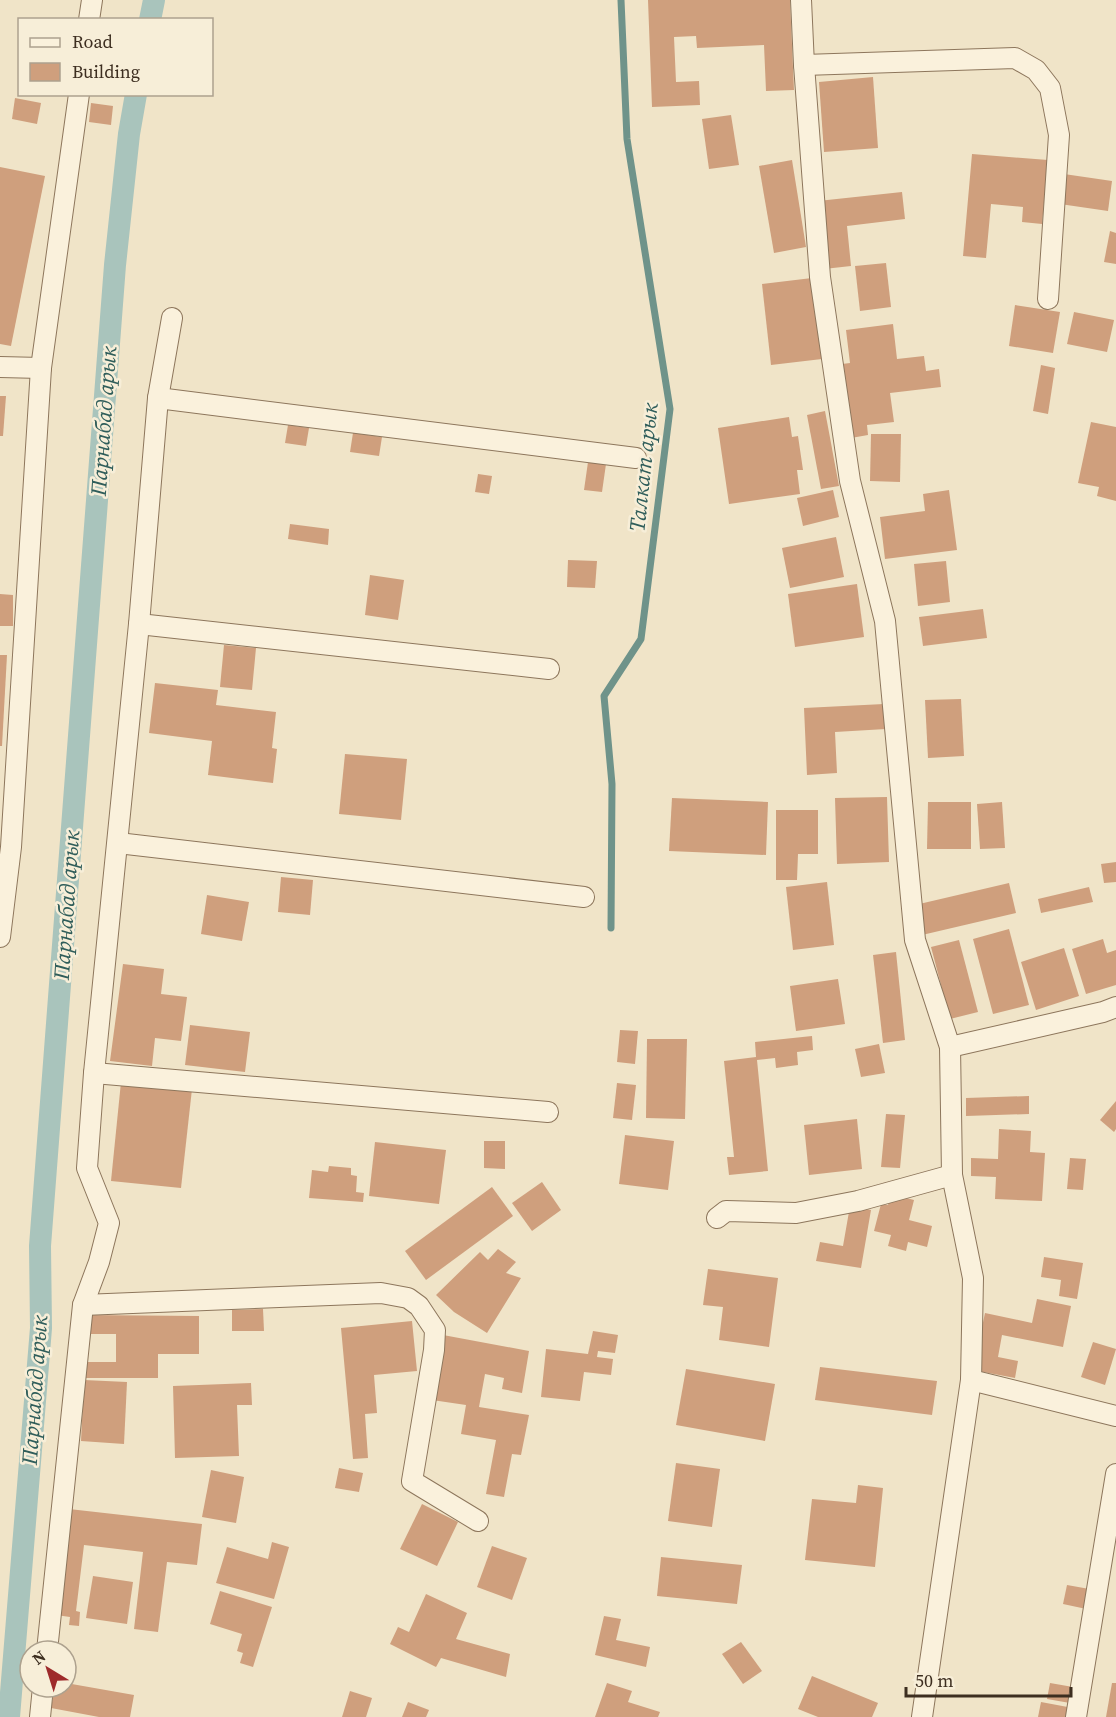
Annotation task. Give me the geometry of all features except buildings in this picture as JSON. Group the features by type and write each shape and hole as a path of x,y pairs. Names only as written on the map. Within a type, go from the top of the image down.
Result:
{"street":[{"path":"89,18 92,0"},
{"path":"801,0 820,277 850,481 885,621 915,940 950,1047 952,1175 973,1278 971,1380 922,1717"},
{"path":"804,65 1015,58 1036,70 1050,88 1059,135 1048,299"},
{"path":"0,937 41,368 79,96"},
{"path":"48,1639 83,1305 99,1262 109,1222 87,1168 94,1073 139,624 158,398 172,318"},
{"path":"0,367 41,368"},
{"path":"158,398 636,458"},
{"path":"139,624 549,669"},
{"path":"118,843 584,897"},
{"path":"950,1047 1103,1012 1116,1006"},
{"path":"94,1073 548,1112"},
{"path":"717,1218 726,1211 796,1213 858,1201 952,1175"},
{"path":"83,1305 381,1293 408,1298 419,1306 435,1330 434,1350 412,1482 478,1521"},
{"path":"971,1380 1116,1416"},
{"path":"1076,1717 1116,1474"},
{"path":"40,1717 42,1699"}],"waterway":[{"name":"Парнабад арык","path":"150,18 154,0"},
{"name":"Талкат арык","path":"611,928 612,784 604,696 641,639 670,409 627,139 621,0"},
{"name":"Парнабад арык","path":"9,1717 41,1328 40,1246 115,265 129,134 136,96"}]}
